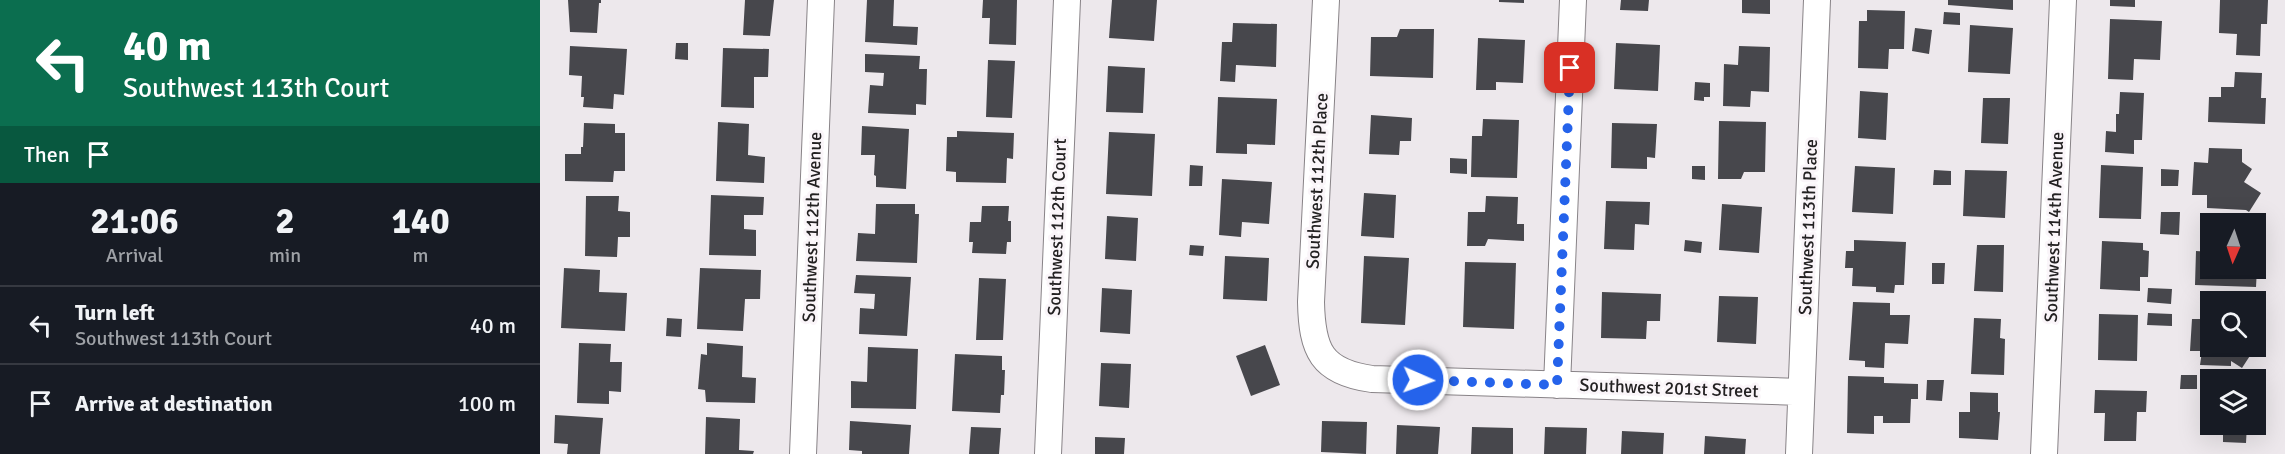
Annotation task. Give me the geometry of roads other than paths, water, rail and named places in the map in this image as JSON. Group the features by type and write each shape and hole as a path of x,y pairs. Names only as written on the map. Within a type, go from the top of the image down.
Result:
{"street":[{"name":"Southwest 112th Avenue","path":"803,454 821,0"},
{"name":"Southwest 112th Court","path":"1048,454 1067,0"},
{"name":"Southwest 112th Place","path":"1324,360 1313,336 1311,302 1326,0"},
{"path":"1557,385 1573,0"},
{"name":"Southwest 113th Place","path":"1799,454 1817,0"},
{"name":"Southwest 114th Avenue","path":"2044,454 2064,0"},
{"name":"Southwest 201st Street","path":"1324,360 1345,373 1372,379 1802,392"}]}
